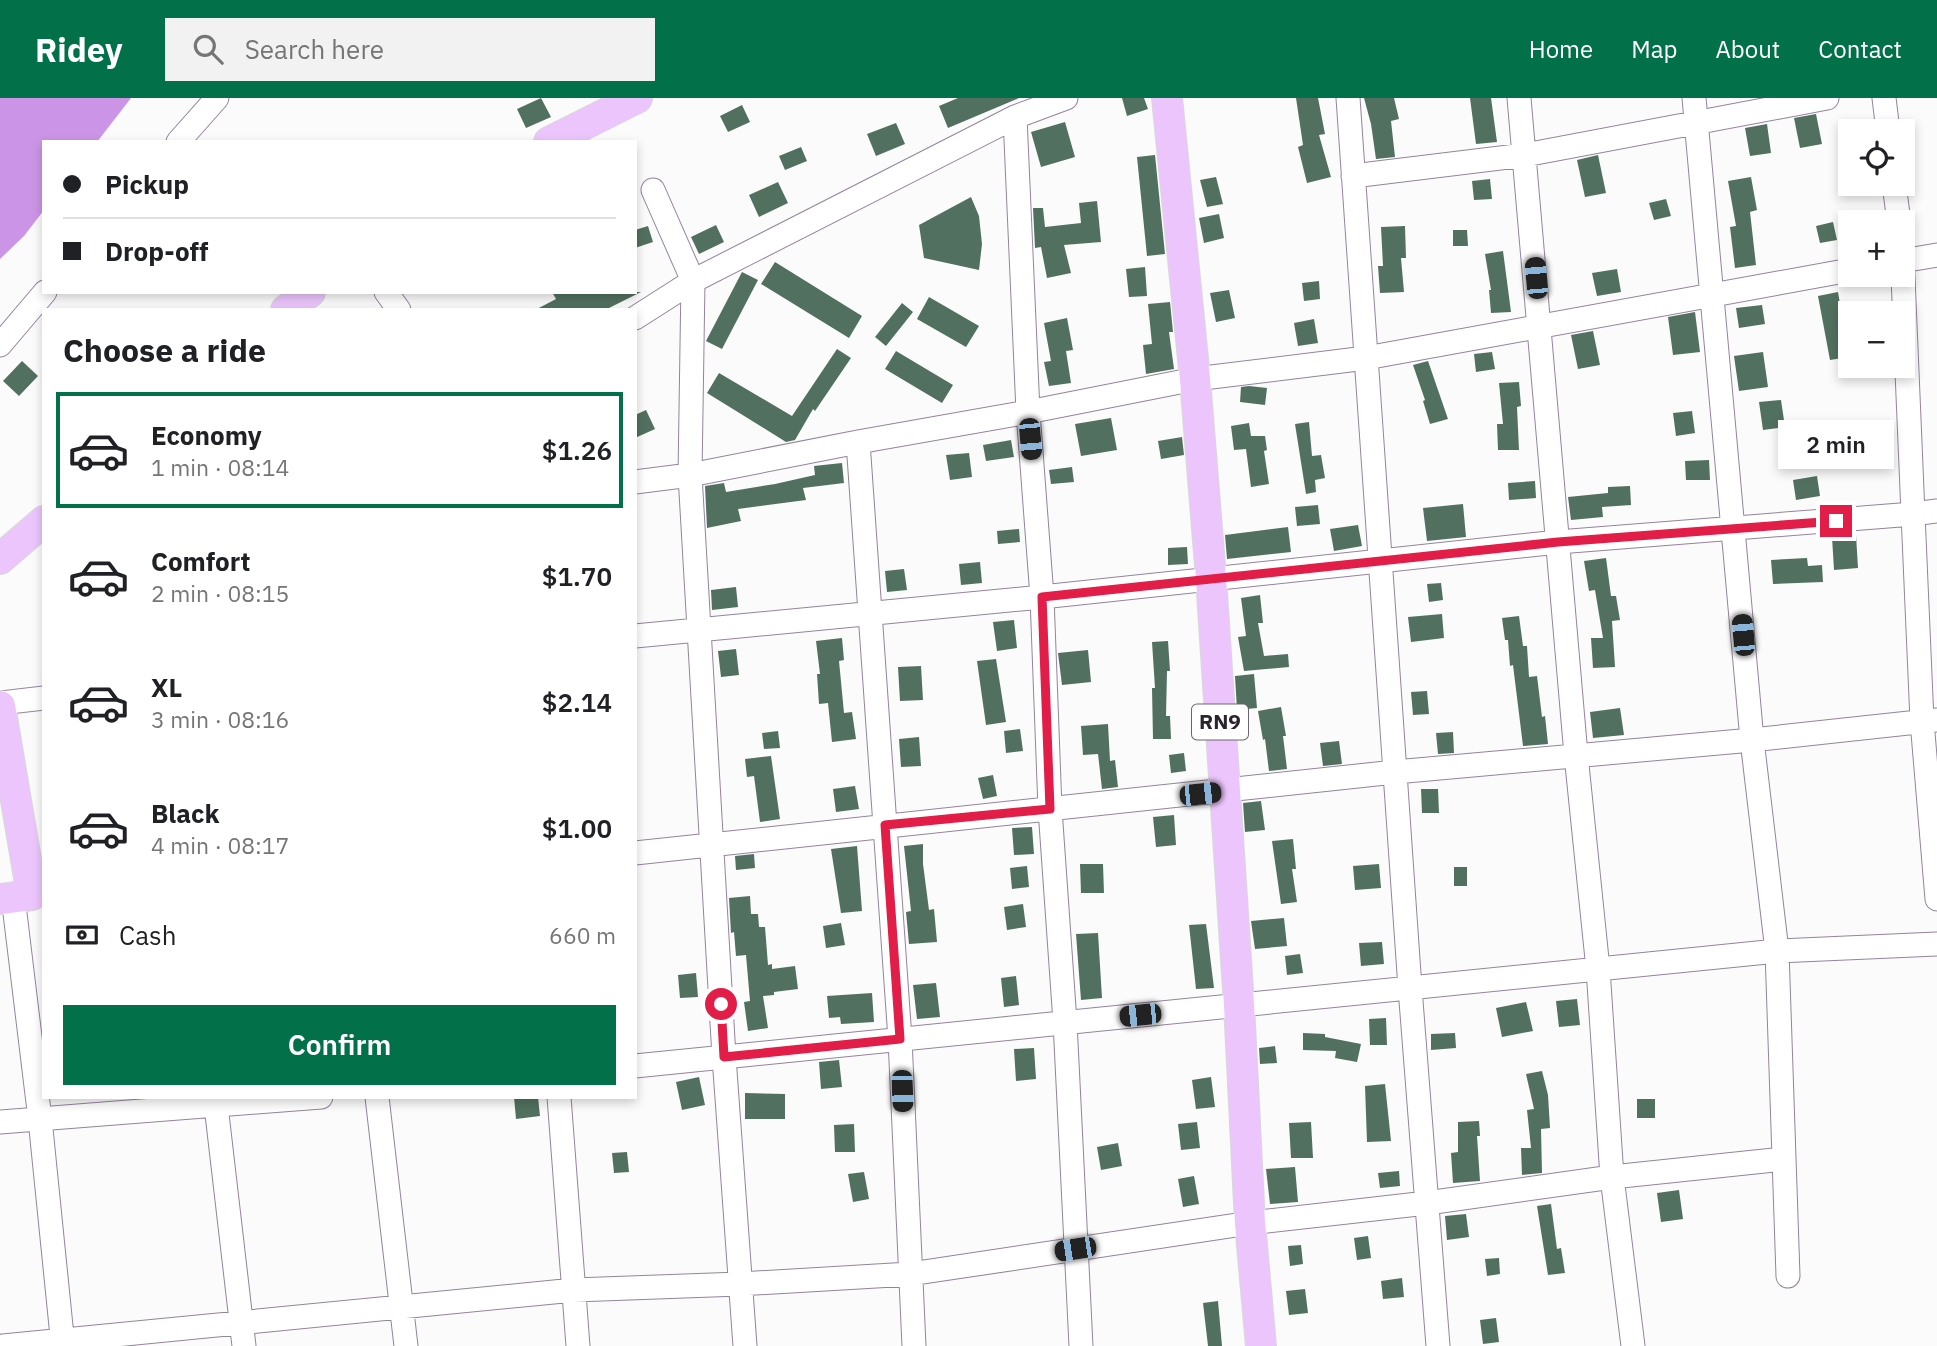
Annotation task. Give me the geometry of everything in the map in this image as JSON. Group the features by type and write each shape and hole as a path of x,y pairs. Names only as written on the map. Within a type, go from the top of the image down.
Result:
{"main road":[{"path":"554,140 637,98"},
{"name":"RN9","path":"1167,98 1195,379 1211,578 1239,1005 1250,1223 1261,1346"},
{"path":"289,308 307,294"},
{"path":"0,559 42,523"},
{"path":"0,705 22,896"}],"street":[{"path":"180,140 217,98"},
{"path":"637,317 693,281 1015,117 1066,98"},
{"path":"1348,98 1410,988 1438,1346"},
{"path":"1519,98 1576,755 1598,969 1612,1177 1633,1346"},
{"path":"1695,98 1752,740 1777,951 1788,1276"},
{"path":"1353,176 1525,155 1827,98"},
{"path":"1884,98 1887,119"},
{"path":"1015,117 1028,412 1042,597 1050,809 1065,1023 1081,1346"},
{"path":"653,190 693,281 690,475 724,1057 745,1346"},
{"path":"1915,259 1937,255"},
{"path":"637,482 690,475 1195,379 1366,358 1838,272"},
{"path":"1904,287 1913,514 1930,721 1937,899"},
{"path":"0,345 43,294"},
{"path":"858,442 900,1039 914,1346"},
{"path":"637,636 1042,597 1558,542 1733,530 1937,511"},
{"path":"0,705 42,698"},
{"path":"637,853 1395,772 1930,721"},
{"path":"22,896 40,1119 63,1342"},
{"path":"637,1066 1777,951 1937,944"},
{"path":"0,1122 216,1101 268,1099"},
{"path":"377,1099 406,1346"},
{"path":"559,1099 578,1346"},
{"path":"216,1101 244,1346"},
{"path":"3,1346 574,1290 910,1274 1250,1223 1427,1203 1612,1177 1784,1159"}],"shaded area":[{"path":"0,98 131,98 99,140 42,140 42,213 24,236 0,259"}],"building":[{"path":"541,98 551,117 526,128 517,109"},
{"path":"958,98 1019,98 948,128 939,106"},
{"path":"1122,98 1144,98 1148,109 1127,116"},
{"path":"1296,98 1318,98 1325,134 1319,135 1331,177 1307,183 1298,147 1303,145"},
{"path":"1364,98 1394,98 1399,119 1391,121 1395,157 1376,159"},
{"path":"1470,98 1491,98 1497,142 1476,144"},
{"path":"742,105 750,122 728,132 720,116"},
{"path":"1816,114 1822,144 1800,148 1794,118"},
{"path":"1065,122 1075,157 1041,167 1031,132"},
{"path":"896,123 905,144 876,156 867,134"},
{"path":"1767,124 1771,153 1750,156 1745,128"},
{"path":"801,147 807,161 785,170 779,156"},
{"path":"1155,155 1165,254 1147,256 1137,157"},
{"path":"1598,155 1606,193 1585,197 1577,160"},
{"path":"1216,177 1223,204 1207,207 1200,180"},
{"path":"1751,177 1757,210 1750,212 1756,265 1735,268 1730,227 1736,226 1728,181"},
{"path":"1490,179 1492,199 1474,200 1472,181"},
{"path":"778,182 788,203 759,217 749,195"},
{"path":"971,197 979,216 982,244 979,270 924,258 919,225"},
{"path":"1666,199 1671,216 1654,220 1649,203"},
{"path":"1097,201 1101,242 1064,245 1071,273 1047,278 1041,247 1035,248 1033,208 1043,208 1045,227 1081,223 1079,203"},
{"path":"1219,214 1224,238 1204,243 1199,218"},
{"path":"1833,222 1837,240 1820,243 1816,226"},
{"path":"716,225 724,242 699,254 691,237"},
{"path":"648,226 653,242 637,247 637,229"},
{"path":"1405,226 1406,258 1401,258 1404,292 1380,293 1378,266 1383,266 1381,227"},
{"path":"1453,230 1467,230 1468,246 1453,246"},
{"path":"1503,251 1511,312 1491,313 1491,290 1485,254"},
{"path":"775,262 862,316 849,338 761,284"},
{"path":"1145,267 1147,296 1129,297 1126,269"},
{"path":"1617,269 1621,292 1597,296 1592,273"},
{"path":"742,272 758,280 722,349 706,341"},
{"path":"1319,281 1320,299 1304,301 1302,283"},
{"path":"1229,290 1235,318 1216,322 1210,293"},
{"path":"1838,292 1838,359 1830,360 1818,296"},
{"path":"553,294 637,294 609,308 539,308 556,299"},
{"path":"929,297 979,326 966,347 917,319"},
{"path":"1170,302 1173,332 1169,332 1174,369 1146,374 1143,345 1152,344 1148,304"},
{"path":"902,303 913,312 886,346 875,337"},
{"path":"1762,305 1765,324 1739,328 1736,308"},
{"path":"1695,312 1700,352 1673,355 1668,317"},
{"path":"1067,318 1073,350 1066,351 1071,383 1049,386 1044,362 1051,361 1044,323"},
{"path":"1314,319 1318,343 1298,346 1294,323"},
{"path":"1593,331 1600,365 1578,369 1571,335"},
{"path":"837,349 851,358 815,411 813,409 795,440 786,442 707,393 719,373 792,416"},
{"path":"896,351 953,385 942,403 885,369"},
{"path":"1492,352 1495,369 1476,372 1474,354"},
{"path":"1763,352 1768,387 1739,391 1734,356"},
{"path":"22,361 38,376 19,396 3,381"},
{"path":"1428,361 1448,419 1430,424 1413,365"},
{"path":"1519,382 1519,450 1498,450 1497,424 1503,424 1499,383"},
{"path":"1241,387 1267,388 1265,405 1240,402"},
{"path":"1781,400 1785,427 1763,430 1759,402"},
{"path":"646,410 655,429 637,437 637,414"},
{"path":"1692,411 1695,433 1676,436 1673,413"},
{"path":"1111,418 1117,450 1081,456 1075,424"},
{"path":"1309,422 1312,456 1321,455 1325,478 1315,480 1316,492 1306,494 1295,424"},
{"path":"1249,423 1251,436 1265,436 1267,450 1264,451 1269,484 1251,487 1246,449 1234,450 1231,426"},
{"path":"1182,437 1184,455 1161,459 1158,441"},
{"path":"1011,440 1014,457 986,461 983,445"},
{"path":"1842,441 1845,456 1822,460 1820,445"},
{"path":"1879,445 1880,465 1860,466 1859,446"},
{"path":"969,453 972,477 950,480 946,455"},
{"path":"1709,460 1710,480 1686,480 1685,461"},
{"path":"842,463 844,483 803,488 806,500 738,509 741,521 707,528 705,486 724,483 726,492 775,484 815,475 814,466"},
{"path":"1072,467 1074,482 1051,484 1049,470"},
{"path":"1817,476 1820,496 1796,500 1793,480"},
{"path":"1535,481 1536,498 1509,500 1508,483"},
{"path":"1630,486 1631,505 1602,507 1603,517 1571,520 1568,497 1608,493 1608,487"},
{"path":"1463,504 1466,537 1427,541 1423,508"},
{"path":"1318,505 1320,524 1297,526 1295,507"},
{"path":"1358,525 1362,546 1334,551 1330,529"},
{"path":"1288,527 1291,552 1227,559 1225,535"},
{"path":"1019,529 1020,542 998,544 997,531"},
{"path":"1856,535 1858,568 1834,570 1832,537"},
{"path":"1187,547 1188,564 1168,565 1168,548"},
{"path":"1606,558 1611,596 1616,596 1620,620 1612,621 1615,667 1593,668 1591,638 1603,638 1595,590 1589,591 1584,561"},
{"path":"1807,558 1808,566 1822,565 1823,582 1773,584 1771,560"},
{"path":"980,562 982,583 961,585 959,564"},
{"path":"904,569 907,590 887,592 885,571"},
{"path":"1441,583 1443,600 1429,602 1427,584"},
{"path":"736,587 738,607 712,610 711,590"},
{"path":"1260,595 1263,623 1258,623 1264,656 1288,654 1289,667 1244,671 1238,637 1246,636 1241,598"},
{"path":"1442,614 1444,638 1411,642 1408,617"},
{"path":"1519,616 1523,646 1527,646 1529,677 1537,676 1548,744 1523,746 1513,665 1510,666 1508,640 1505,640 1502,618"},
{"path":"1014,620 1017,648 997,651 993,622"},
{"path":"842,638 844,660 839,661 844,713 852,712 856,739 832,742 828,703 819,704 817,674 820,674 816,641"},
{"path":"1168,641 1170,671 1167,671 1166,716 1170,716 1171,739 1153,739 1152,688 1155,688 1152,642"},
{"path":"736,649 739,675 721,677 718,651"},
{"path":"1088,650 1091,682 1062,685 1058,653"},
{"path":"996,659 1006,722 986,725 977,661"},
{"path":"921,666 923,700 900,701 898,667"},
{"path":"1254,674 1257,708 1237,710 1235,676"},
{"path":"1427,691 1429,714 1413,715 1411,692"},
{"path":"1281,707 1286,736 1283,736 1287,769 1269,771 1258,711"},
{"path":"1620,708 1624,735 1593,738 1590,712"},
{"path":"1108,724 1110,761 1115,760 1118,787 1102,789 1098,754 1083,755 1081,726"},
{"path":"1020,729 1023,751 1006,753 1004,731"},
{"path":"778,731 780,748 764,749 762,733"},
{"path":"1453,732 1454,753 1438,754 1436,733"},
{"path":"919,737 921,766 901,767 899,739"},
{"path":"1339,741 1342,764 1323,766 1320,743"},
{"path":"1184,753 1186,771 1171,773 1169,755"},
{"path":"771,756 780,819 760,822 754,776 747,777 745,759"},
{"path":"993,775 997,796 983,799 978,778"},
{"path":"855,786 859,809 836,812 833,789"},
{"path":"1421,789 1438,789 1439,813 1422,813"},
{"path":"1261,801 1265,830 1245,832 1243,803"},
{"path":"1174,815 1176,845 1156,847 1153,817"},
{"path":"1032,827 1034,854 1014,855 1012,828"},
{"path":"1293,839 1296,869 1292,869 1297,902 1281,904 1272,841"},
{"path":"923,844 929,910 934,909 937,942 909,944 906,912 911,911 904,846"},
{"path":"857,846 862,911 841,913 831,849"},
{"path":"754,854 755,868 736,870 735,856"},
{"path":"1080,864 1103,864 1104,893 1081,893"},
{"path":"1379,864 1381,888 1355,890 1353,866"},
{"path":"1027,866 1029,887 1012,889 1010,868"},
{"path":"1454,867 1467,867 1467,886 1454,886"},
{"path":"750,896 751,914 758,914 759,927 765,927 768,965 772,964 772,969 795,966 798,989 763,996 768,1028 748,1031 744,1002 750,1001 746,955 736,956 734,932 731,933 729,898"},
{"path":"1023,904 1026,927 1007,930 1004,907"},
{"path":"1284,918 1287,946 1255,949 1251,921"},
{"path":"841,923 845,945 826,948 823,926"},
{"path":"1206,924 1214,988 1196,989 1189,925"},
{"path":"1098,933 1102,998 1081,1000 1076,934"},
{"path":"1382,942 1384,964 1361,966 1359,943"},
{"path":"1300,954 1303,973 1287,975 1285,956"},
{"path":"696,973 698,997 680,998 678,975"},
{"path":"1016,976 1019,1005 1004,1007 1001,978"},
{"path":"936,983 940,1017 917,1019 913,985"},
{"path":"872,993 874,1022 841,1024 840,1017 829,1018 827,996"},
{"path":"1577,999 1580,1025 1559,1027 1556,1001"},
{"path":"1526,1002 1533,1031 1502,1037 1496,1008"},
{"path":"1386,1018 1387,1045 1370,1045 1369,1019"},
{"path":"1303,1033 1325,1034 1325,1037 1361,1044 1357,1062 1335,1058 1336,1051 1303,1050"},
{"path":"1455,1033 1456,1048 1431,1050 1431,1034"},
{"path":"1275,1046 1277,1063 1260,1064 1259,1048"},
{"path":"1034,1048 1036,1079 1016,1081 1014,1049"},
{"path":"839,1060 842,1087 821,1089 819,1062"},
{"path":"1542,1071 1548,1095 1550,1128 1541,1129 1542,1173 1522,1175 1521,1148 1531,1148 1527,1110 1534,1109 1526,1074"},
{"path":"699,1077 705,1105 682,1110 676,1082"},
{"path":"1211,1077 1215,1107 1196,1109 1192,1080"},
{"path":"1385,1084 1391,1141 1367,1142 1365,1086"},
{"path":"745,1093 785,1094 785,1119 745,1119"},
{"path":"514,1099 538,1099 540,1116 516,1119"},
{"path":"1637,1099 1655,1099 1655,1118 1637,1118"},
{"path":"1479,1121 1480,1136 1477,1136 1480,1181 1453,1183 1451,1153 1458,1152 1458,1122"},
{"path":"1197,1122 1200,1148 1181,1150 1178,1124"},
{"path":"1311,1122 1313,1158 1291,1158 1289,1123"},
{"path":"854,1124 855,1152 835,1152 834,1125"},
{"path":"1118,1143 1122,1166 1101,1170 1097,1147"},
{"path":"627,1152 629,1172 614,1173 612,1153"},
{"path":"1295,1167 1298,1202 1270,1204 1266,1169"},
{"path":"1399,1171 1400,1186 1380,1188 1378,1173"},
{"path":"864,1172 869,1199 853,1202 848,1174"},
{"path":"1194,1176 1199,1204 1183,1207 1178,1179"},
{"path":"1679,1190 1683,1219 1661,1222 1657,1193"},
{"path":"1551,1204 1557,1249 1561,1248 1565,1273 1548,1275 1537,1206"},
{"path":"1466,1214 1469,1237 1447,1240 1445,1216"},
{"path":"1368,1236 1371,1258 1357,1260 1354,1238"},
{"path":"1301,1245 1303,1264 1290,1266 1288,1246"},
{"path":"1499,1258 1500,1274 1487,1276 1485,1259"},
{"path":"1402,1278 1404,1297 1383,1299 1381,1281"},
{"path":"1305,1289 1308,1313 1289,1315 1286,1291"},
{"path":"1218,1301 1222,1346 1208,1346 1203,1303"},
{"path":"1496,1318 1499,1342 1483,1344 1480,1320"}],"route":[{"path":"721,1004 724,1057 900,1039 885,825 1050,809 1042,597 1558,542 1836,521"}]}
